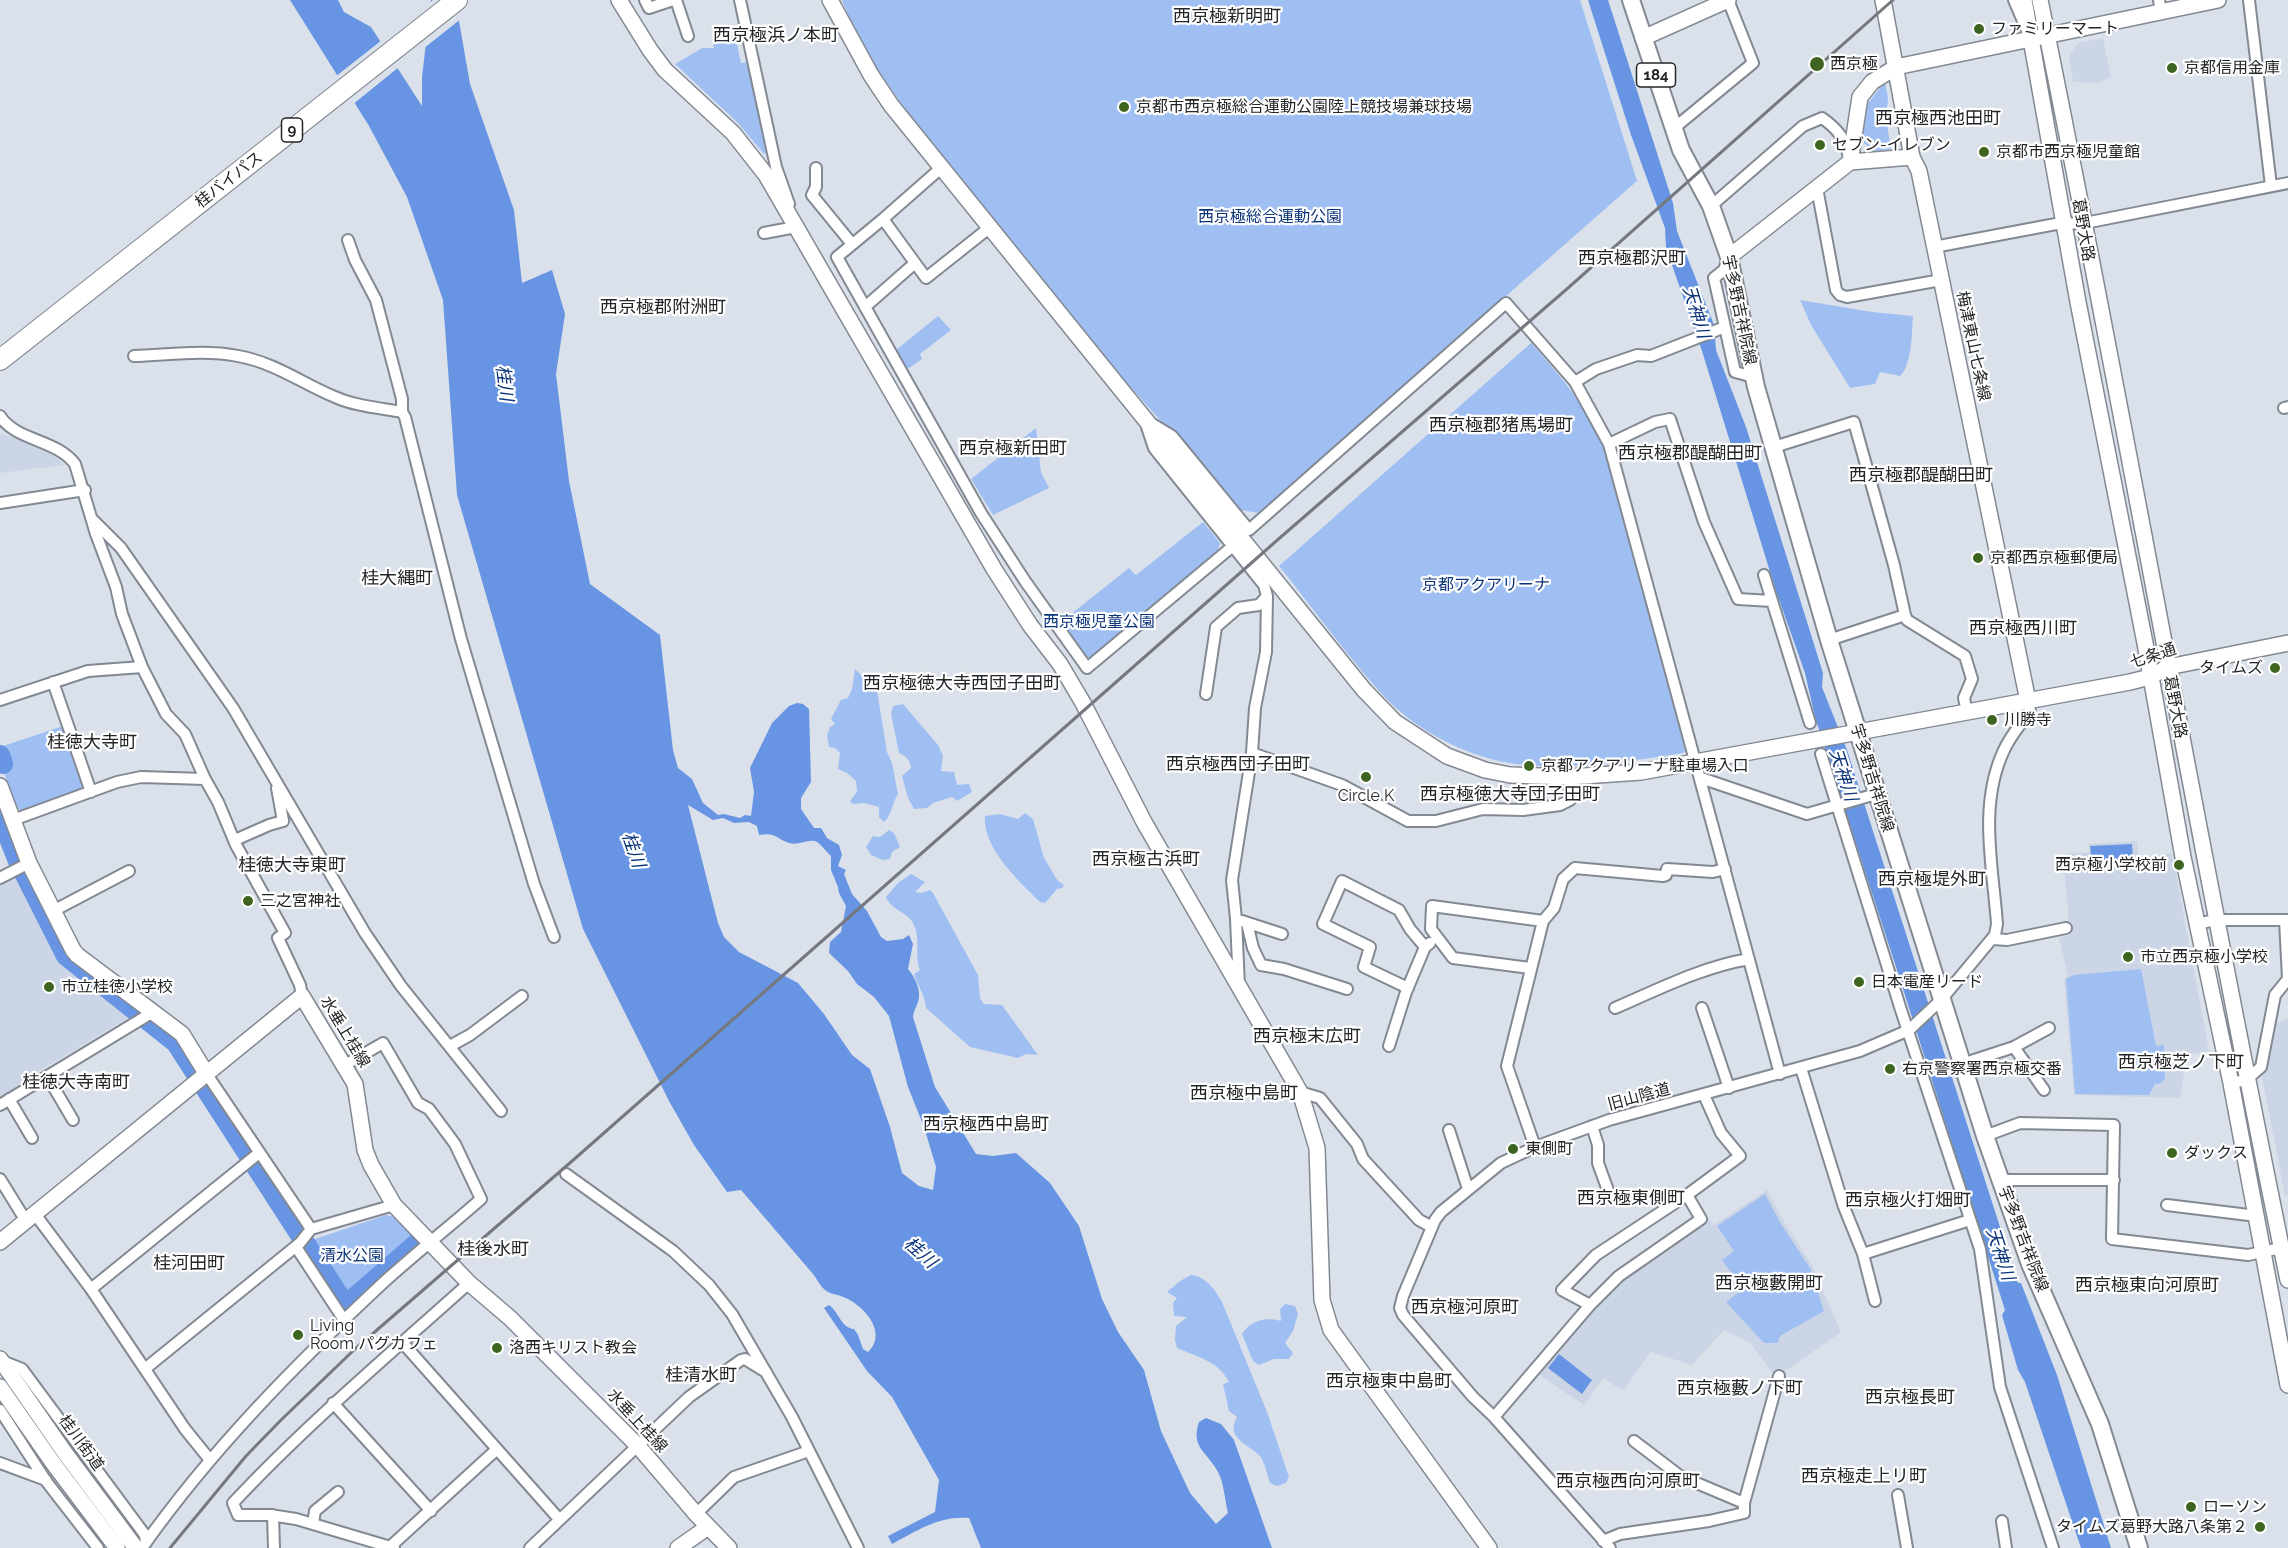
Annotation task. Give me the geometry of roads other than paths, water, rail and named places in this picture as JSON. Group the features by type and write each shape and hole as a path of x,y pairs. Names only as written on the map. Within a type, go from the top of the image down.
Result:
{"highway":[{"name":"桂バイパス","path":"0,360 457,0"}],"main road":[{"name":"宇多野吉祥院線","path":"1631,0 1673,129 1686,160 1711,206 1729,257 1754,377 1829,640 1852,733 1938,1003 1962,1064 2030,1264 2100,1424 2139,1548"}],"street":[{"path":"619,0 665,70 733,133 766,175 988,560 1030,625 1060,664 1083,702 1144,822 1300,1092 1317,1148 1322,1300 1331,1330 1489,1548"},
{"path":"645,0 650,8 674,0 688,36"},
{"path":"740,0 776,167 796,227"},
{"name":"七条通","path":"830,0 871,75 891,105 1364,690 1395,722 1447,756 1485,770 1529,777 1641,772 1697,762 1819,747 1852,733 2150,677 2168,667 2288,643"},
{"path":"1643,38 1728,0 1753,63 1673,129"},
{"name":"梅津東山七条線","path":"1883,0 1912,158 1919,171 2028,701"},
{"path":"2014,0 2017,12 2039,38"},
{"name":"葛野大路","path":"2024,0 2039,38 2085,223 2215,920 2257,1216 2288,1385"},
{"path":"1850,162 1860,97 1872,82 1896,67 2039,38 2160,6 2218,0"},
{"path":"2249,0 2271,186"},
{"name":"葛野大路","path":"2042,2 2039,38 2064,224 2197,924 2282,1248 2288,1280"},
{"path":"1711,206 1803,126 1822,118 1833,126 1847,145 1850,162"},
{"path":"1754,377 1735,372 1722,329 1714,278 1724,270 1729,257 1850,162 1912,158"},
{"path":"816,168 816,188 812,195 852,244"},
{"path":"941,168 837,257 981,513 1086,668 1233,546"},
{"path":"1934,247 2064,224 2085,223 2288,183"},
{"path":"1816,188 1836,290 1840,295 1847,297 1941,280"},
{"path":"883,219 926,278 989,228"},
{"path":"764,233 796,227"},
{"path":"348,240 355,260 375,300 402,399 402,412 461,639 531,876 554,937"},
{"path":"865,307 915,263"},
{"path":"1144,419 1172,436 1249,530 1506,303 1575,382 1610,444 1780,1074"},
{"path":"1575,382 1596,369 1637,355 1651,356 1722,329"},
{"path":"134,356 193,354 211,351 240,356 275,367 335,397 402,412"},
{"path":"0,416 6,425 55,447 70,457 75,464 85,490 96,534 116,587 121,610 142,667 166,714 185,734 235,840 285,933 278,938 300,985 302,996"},
{"path":"1144,419 1154,448 1264,585 1267,596 1266,652 1255,708 1252,753 1232,880 1239,986"},
{"path":"1610,444 1655,422 1670,419 1704,522 1738,599 1772,601"},
{"path":"1773,447 1854,422 1894,565 1905,615 1907,620 1965,656 1972,680 1964,698 1967,712"},
{"path":"2105,436 2125,433"},
{"path":"0,502 85,490"},
{"path":"94,521 121,548 233,708 365,933 401,986 450,1046 461,1064 501,1111"},
{"path":"1764,575 1810,723"},
{"path":"1206,694 1216,627 1238,608 1258,605 1267,596"},
{"path":"1829,640 1905,615"},
{"path":"0,700 88,671 142,667"},
{"path":"53,682 91,792"},
{"path":"2028,701 2030,711 2004,749 1996,771 1991,801 1989,842 1997,924 1993,939 2007,940 2066,928"},
{"path":"1819,747 1901,1010 1910,1029 1980,1249 2000,1387 2053,1548"},
{"path":"1252,753 1342,786 1408,821 1436,821 1483,809 1523,810 1560,805 1570,800 1569,777"},
{"path":"13,820 117,782 141,777 205,779"},
{"path":"1701,778 1807,814 1871,796"},
{"path":"235,840 283,821 276,792 278,785"},
{"path":"0,786 13,820 24,866 53,911 77,956 147,1015 182,1034 202,1078 254,1157 303,1238 344,1320"},
{"path":"0,878 24,866"},
{"path":"1535,1147 1508,1066 1543,921 1554,908 1563,879 1575,868 1663,876 1666,875 1668,869 1713,872 1725,870"},
{"path":"53,911 129,871"},
{"path":"1408,988 1364,967 1370,947 1323,924 1342,881 1399,910 1410,929 1425,947"},
{"path":"1530,969 1453,958 1431,929 1432,906 1543,921"},
{"path":"1236,919 1282,934"},
{"path":"2197,924 2215,920 2287,920 2288,979 2275,994 2261,1067 2239,1082"},
{"path":"1247,923 1253,948 1262,965 1284,969 1347,989"},
{"path":"1389,1046 1408,988 1425,947 1437,937"},
{"name":"旧山陰道","path":"1607,1545 1494,1417 1473,1397 1403,1315 1400,1308 1403,1296 1432,1227 1441,1212 1502,1163 1535,1147 1592,1126 1860,1051 1910,1029 1938,1003 1993,939"},
{"path":"1615,1008 1693,974 1726,963 1749,959"},
{"name":"水垂上桂線","path":"0,1242 302,996 355,1084 365,1150 394,1205 469,1283 510,1318 638,1446 696,1514 729,1548"},
{"path":"450,1046 470,1035 522,996"},
{"path":"1702,1008 1729,1088"},
{"path":"32,1138 5,1102 147,1015"},
{"path":"1962,1064 2014,1047 2049,1028"},
{"path":"141,1546 256,1407 386,1280 480,1199 455,1144 429,1109 418,1103 383,1043 345,1065"},
{"path":"2014,1047 2044,1090"},
{"path":"1801,1068 1844,1207 1863,1254 1875,1301"},
{"path":"47,1076 73,1120"},
{"path":"1300,1092 1320,1098 1356,1144 1363,1159 1419,1220 1432,1227"},
{"path":"1590,1305 1562,1290 1596,1255 1687,1196 1740,1156 1721,1133 1704,1095"},
{"path":"1985,1136 2020,1123 2114,1125 2112,1239 2248,1255 2282,1248"},
{"path":"1592,1126 1598,1145 1598,1163 1610,1196"},
{"path":"1449,1130 1468,1189"},
{"path":"91,1289 254,1157"},
{"path":"566,1174 659,1240 709,1285 732,1314 756,1351 858,1548"},
{"path":"0,1179 91,1289 185,1429 210,1460"},
{"path":"2001,1180 2114,1180"},
{"path":"1494,1417 1590,1305 1619,1276 1701,1219 1687,1196"},
{"path":"146,1368 303,1238 394,1205"},
{"path":"2168,1205 2257,1216"},
{"path":"1863,1254 1970,1220"},
{"path":"469,1283 333,1403 280,1453 233,1503 238,1515 273,1515 313,1523 393,1547 496,1450"},
{"path":"402,1342 559,1519"},
{"path":"530,1548 689,1397 741,1360 745,1359 766,1372"},
{"name":"桂川街道","path":"1,1360 65,1453 141,1546"},
{"path":"1607,1545 1620,1533 1709,1521 1744,1513 1744,1503 1779,1376"},
{"name":"桂川街道","path":"0,1387 53,1463 117,1548"},
{"path":"333,1403 431,1511"},
{"path":"0,1410 46,1481 98,1548"},
{"path":"1634,1441 1680,1476 1744,1503"},
{"path":"696,1514 734,1477 809,1451"},
{"path":"0,1463 46,1481"},
{"path":"313,1523 315,1511 338,1491"},
{"path":"1898,1495 1907,1548"},
{"path":"273,1515 274,1548"},
{"path":"2002,1521 2006,1548"},
{"path":"678,1548 708,1527"}],"water":[{"name":"桂川","path":"290,0 338,0 344,12 371,27 422,106 422,77 431,0 462,0 458,15 470,84 514,210 522,283 552,270 565,314 556,374 569,481 590,584 660,635 673,750 678,768 692,779 703,803 718,815 724,814 740,818 745,815 751,816 754,792 750,768 772,723 789,706 797,703 809,709 811,782 801,798 801,809 814,828 821,828 827,838 839,845 842,855 838,866 846,870 844,874 852,894 867,911 881,937 887,941 903,939 909,935 913,944 908,969 919,993 913,1017 935,1087 976,1154 993,1156 1016,1153 1050,1183 1079,1226 1102,1299 1118,1332 1144,1370 1161,1431 1190,1493 1216,1524 1228,1513 1220,1476 1198,1444 1199,1422 1206,1418 1221,1424 1234,1440 1272,1548 981,1548 969,1518 938,1522 892,1544 888,1536 935,1512 939,1480 892,1397 867,1371 824,1308 829,1305 846,1326 854,1329 863,1349 868,1352 876,1336 871,1320 851,1301 823,1288 741,1190 727,1192 694,1145 669,1101 583,929 457,495 443,300 407,197 369,126","holes":["688,805 713,820 723,818 734,823 749,822 757,826 759,835 772,835 789,843 814,841 819,843 831,856 831,870 846,906 841,932 830,942 829,953 848,971 857,984 874,997 889,1016 908,1087 924,1127 936,1167 933,1190 919,1186 902,1173 890,1127 870,1069 852,1055 824,1014 798,983 739,952 724,937 718,923"]},
{"name":"天神川","path":"1588,0 1608,0 1673,203 1677,231 1714,325 1716,350 1746,427 1823,673 1822,687 1847,750 2018,1283 2021,1283 2057,1375 2111,1548 2081,1548 2025,1382 2018,1370 2002,1315 2005,1310 1815,717 1805,673 1775,588 1702,351 1666,248 1665,228 1631,135"},
{"path":"2132,844 2133,860 2092,863 2090,846"},
{"path":"1559,1354 1592,1380 1582,1394 1548,1368"}],"waterway":[{"path":"0,755 3,764"},
{"path":"0,815 17,859 66,956 176,1043 344,1303 348,1303 417,1243"}],"railway":[{"path":"170,1548 246,1456 355,1349 1568,288 1893,0"}],"place":[{"name":"ファミリーマート","path":"1979,29"},
{"name":"西京極","path":"1817,64"},
{"name":"京都信用金庫","path":"2172,68"},
{"name":"京都市西京極総合運動公園陸上競技場兼球技場","path":"1124,107"},
{"name":"セブン-イレブン","path":"1820,145"},
{"name":"京都市西京極児童館","path":"1984,152"},
{"name":"京都西京極郵便局","path":"1978,558"},
{"name":"タイムズ","path":"2275,668"},
{"name":"川勝寺","path":"1992,720"},
{"name":"京都アクアリーナ駐車場入口","path":"1529,766"},
{"name":"Circle K","path":"1366,777"},
{"name":"西京極小学校前","path":"2179,865"},
{"name":"三之宮神社","path":"248,901"},
{"name":"市立西京極小学校","path":"2128,957"},
{"name":"日本電産リード","path":"1859,982"},
{"name":"市立桂徳小学校","path":"49,987"},
{"name":"右京警察署西京極交番","path":"1890,1069"},
{"name":"東側町","path":"1513,1149"},
{"name":"ダックス","path":"2172,1153"},
{"name":"Living Room パグカフェ","path":"298,1335"},
{"name":"洛西キリスト教会","path":"497,1348"},
{"name":"ローソン","path":"2191,1507"},
{"name":"タイムズ葛野大路八条第２","path":"2260,1527"}],"district":[{"name":"西京極新明町","path":"1227,17"},
{"name":"西京極浜ノ本町","path":"776,36"},
{"name":"西京極西池田町","path":"1938,119"},
{"name":"西京極郡沢町","path":"1632,259"},
{"name":"西京極郡附洲町","path":"663,308"},
{"name":"西京極郡猪馬場町","path":"1501,426"},
{"name":"西京極新田町","path":"1013,449"},
{"name":"西京極郡醍醐田町","path":"1690,454"},
{"name":"西京極郡醍醐田町","path":"1921,476"},
{"name":"桂大縄町","path":"397,579"},
{"name":"西京極西川町","path":"2023,629"},
{"name":"西京極徳大寺西団子田町","path":"962,684"},
{"name":"桂徳大寺町","path":"92,743"},
{"name":"西京極西団子田町","path":"1238,765"},
{"name":"西京極徳大寺団子田町","path":"1510,795"},
{"name":"西京極古浜町","path":"1146,860"},
{"name":"桂徳大寺東町","path":"292,866"},
{"name":"西京極堤外町","path":"1932,880"},
{"name":"西京極末広町","path":"1307,1037"},
{"name":"西京極芝ノ下町","path":"2181,1063"},
{"name":"桂徳大寺南町","path":"76,1083"},
{"name":"西京極中島町","path":"1244,1094"},
{"name":"西京極西中島町","path":"986,1125"},
{"name":"西京極東側町","path":"1631,1199"},
{"name":"西京極火打畑町","path":"1908,1201"},
{"name":"桂後水町","path":"493,1250"},
{"name":"桂河田町","path":"189,1264"},
{"name":"西京極藪開町","path":"1769,1284"},
{"name":"西京極東向河原町","path":"2147,1286"},
{"name":"西京極河原町","path":"1465,1308"},
{"name":"桂清水町","path":"701,1376"},
{"name":"西京極東中島町","path":"1389,1382"},
{"name":"西京極藪ノ下町","path":"1740,1389"},
{"name":"西京極長町","path":"1910,1398"},
{"name":"西京極走上リ町","path":"1864,1477"},
{"name":"西京極西向河原町","path":"1628,1482"}],"park label":[{"name":"西京極総合運動公園","path":"1270,217"},
{"name":"京都アクアリーナ","path":"1486,585"},
{"name":"西京極児童公園","path":"1099,622"},
{"name":"清水公園","path":"352,1256"}]}
